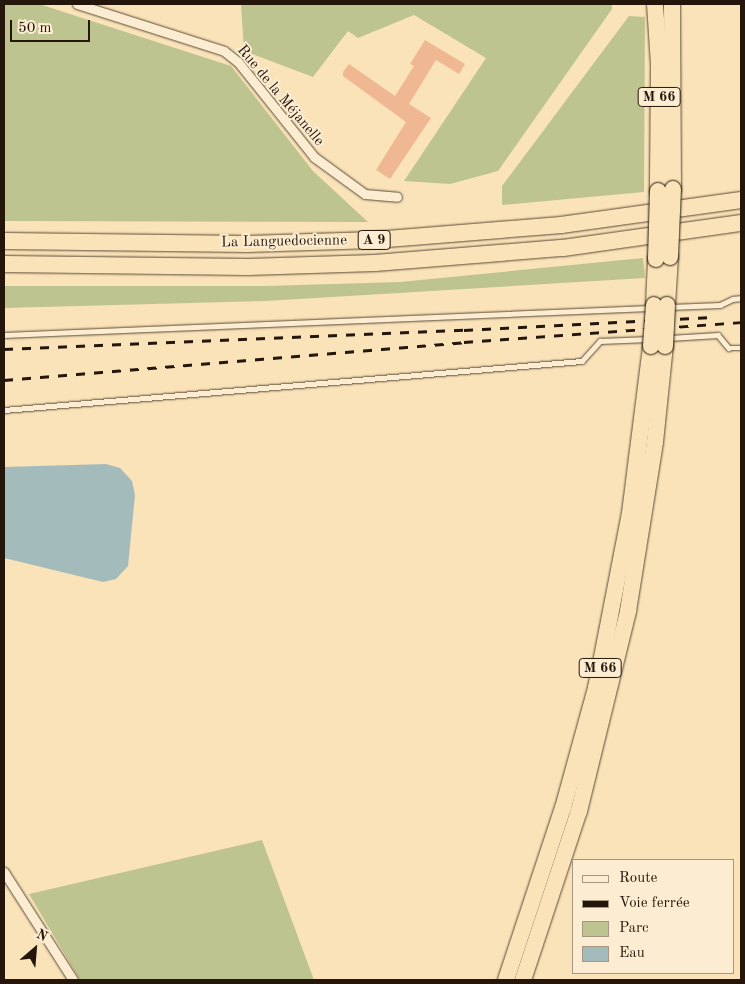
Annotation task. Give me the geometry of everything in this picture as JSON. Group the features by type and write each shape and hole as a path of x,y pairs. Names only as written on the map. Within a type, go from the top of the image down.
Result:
{"highway":[{"name":"M 66","path":"655,4 666,190"},
{"name":"M 66","path":"523,980 579,811 628,611 648,494 661,305 672,4"},
{"name":"La Languedocienne","path":"4,241 247,244 384,240 561,225 741,200"},
{"name":"La Languedocienne","path":"4,264 248,267 375,263 563,248 741,223"},
{"name":"M 66","path":"506,980 564,808 596,688 630,513 658,346"}],"street":[{"name":"Rue de la Méjanelle","path":"78,4 224,51 238,62 314,158 365,194 398,197"},
{"path":"4,872 73,980"}],"lane":[{"path":"4,335 582,312 720,305 733,299 741,298"},
{"path":"4,410 582,361 600,342 718,335 729,348 741,348"}],"green space":[{"path":"4,4 39,4 231,66 313,171 368,222 4,221"},
{"path":"241,4 612,4 612,9 498,171 450,184 404,181 486,58 414,15 358,38 348,31 313,77 244,51"},
{"path":"629,16 645,17 644,192 502,205 502,186"},
{"path":"643,258 645,278 266,301 4,308 4,286 266,286 400,282"},
{"path":"262,840 314,980 80,980 29,894"}],"water":[{"path":"106,464 120,468 132,481 135,495 128,566 116,579 103,582 4,558 4,467"}],"building":[{"path":"425,40 465,64 459,74 436,60 409,104 431,118 390,179 376,170 406,122 343,76 343,72 349,64 395,96 414,66 410,64"}],"railway":[{"path":"4,349 464,330 713,317"},
{"path":"4,380 464,342 741,322"}]}
